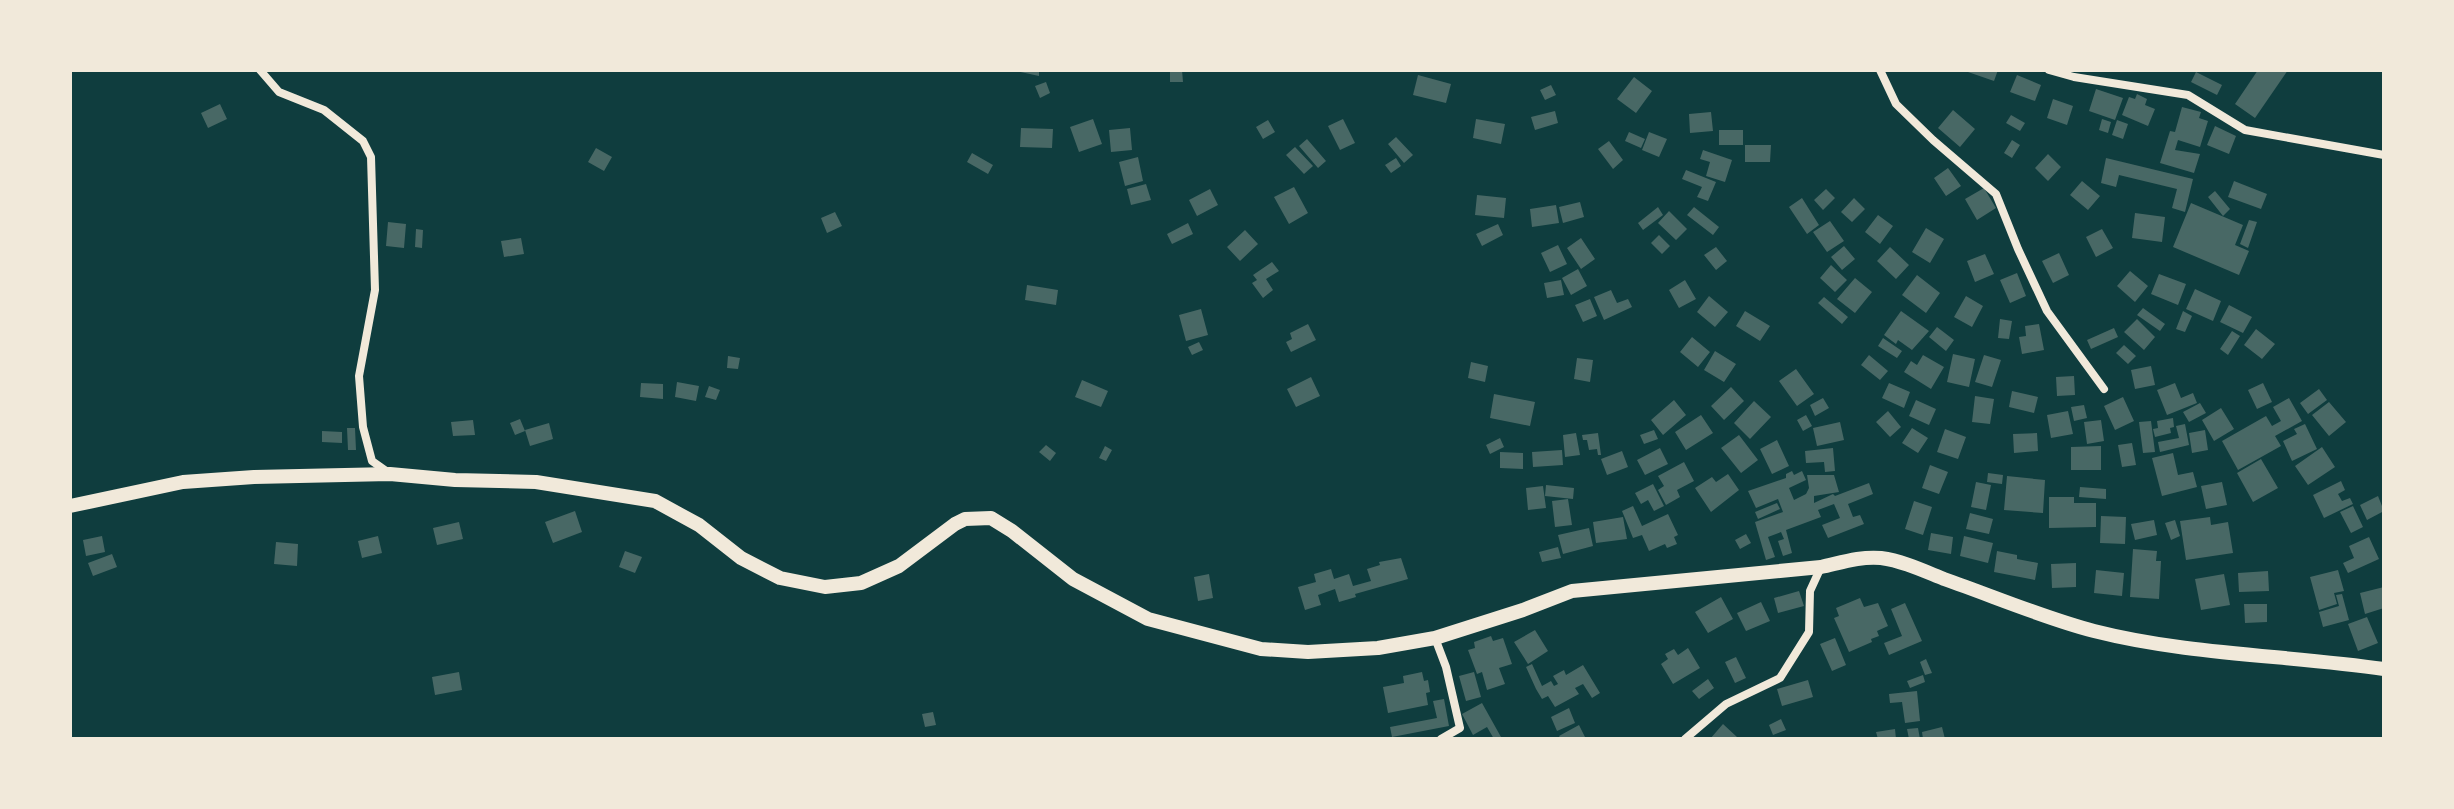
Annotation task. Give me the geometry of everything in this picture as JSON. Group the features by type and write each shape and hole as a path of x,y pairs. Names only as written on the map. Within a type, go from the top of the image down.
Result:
{"main road":[{"path":"70,506 183,482 254,477 390,474 455,480 536,482 655,501 699,525 754,565 780,578 825,587 861,583 899,566 955,524 965,519 991,518 1073,579 1148,619 1261,649 1308,652 1378,648 1435,638 1572,591 1821,567 1860,558 1894,561 2093,631 2204,650 2384,669"}],"street":[{"path":"260,70 279,92 324,110 363,141 371,157 375,290 362,352 360,404 372,461 390,474"},
{"path":"1880,70 1896,104 1996,194 2047,311 2104,389"},
{"path":"2049,70 2074,77 2188,95 2245,130 2384,155"},
{"path":"1685,739 1726,704 1780,678 1809,632 1810,591 1821,567"},
{"path":"1435,638 1446,667 1460,728 1441,739"}],"building":[{"path":"1012,70 1039,70 1039,76"},
{"path":"1170,70 1182,70 1183,82 1170,82"},
{"path":"1968,70 1998,70 1994,81"},
{"path":"2258,70 2288,70 2255,118 2235,104"},
{"path":"2196,72 2222,85 2217,95 2191,82"},
{"path":"1418,75 1451,84 1446,103 1413,95"},
{"path":"2017,75 2041,85 2035,101 2010,92"},
{"path":"1634,77 1652,91 1636,113 1617,99"},
{"path":"1046,82 1050,93 1040,98 1035,86"},
{"path":"1551,85 1556,95 1545,100 1540,90"},
{"path":"2096,89 2123,98 2115,120 2089,111"},
{"path":"2137,94 2147,99 2145,105 2155,109 2148,126 2122,115 2129,97 2135,99"},
{"path":"2053,99 2073,106 2067,125 2047,118"},
{"path":"220,104 227,119 208,128 201,113"},
{"path":"2182,107 2201,112 2199,118 2208,121 2200,147 2178,140 2175,150 2200,154 2194,173 2160,163 2170,131 2175,132"},
{"path":"1953,110 1975,129 1960,147 1938,128"},
{"path":"1555,111 1558,123 1535,130 1531,117"},
{"path":"1711,112 1713,131 1690,133 1689,114"},
{"path":"2011,115 2025,123 2020,131 2006,123"},
{"path":"1093,119 1102,144 1079,152 1070,127"},
{"path":"1343,119 1355,143 1340,150 1328,126"},
{"path":"1476,119 1505,124 1501,144 1473,138"},
{"path":"2102,119 2111,122 2108,133 2099,130"},
{"path":"1268,120 1275,132 1263,139 1256,127"},
{"path":"2117,120 2128,124 2123,139 2112,135"},
{"path":"2215,126 2236,136 2229,154 2207,145"},
{"path":"1021,128 1053,129 1052,148 1020,147"},
{"path":"1130,128 1132,150 1111,152 1109,130"},
{"path":"1719,130 1743,130 1743,145 1719,145"},
{"path":"1629,132 1645,139 1641,148 1625,141"},
{"path":"1649,132 1667,139 1659,157 1642,150"},
{"path":"1396,137 1413,155 1404,163 1388,144"},
{"path":"1307,139 1326,161 1318,168 1299,146"},
{"path":"2012,140 2020,145 2012,158 2004,153"},
{"path":"1609,141 1623,160 1613,169 1598,149"},
{"path":"1745,145 1771,145 1770,162 1745,162"},
{"path":"1295,147 1313,166 1304,174 1286,155"},
{"path":"596,148 612,157 604,171 588,162"},
{"path":"1703,150 1732,160 1725,182 1706,176 1710,162 1700,159"},
{"path":"972,153 993,165 988,174 967,162"},
{"path":"2048,154 2061,167 2048,181 2035,168"},
{"path":"1138,157 1143,181 1125,186 1119,162"},
{"path":"1396,158 1401,166 1391,173 1385,165"},
{"path":"2106,158 2193,179 2185,212 2172,208 2177,189 2119,175 2116,187 2101,183"},
{"path":"1948,168 1961,186 1946,196 1934,178"},
{"path":"1686,170 1716,182 1708,201 1697,197 1702,187 1682,179"},
{"path":"2082,181 2100,196 2088,210 2070,195"},
{"path":"2234,181 2267,194 2261,209 2228,197"},
{"path":"1146,184 1151,200 1131,205 1127,189"},
{"path":"1294,187 1308,213 1289,224 1274,197"},
{"path":"1984,188 1996,208 1977,220 1965,199"},
{"path":"1210,189 1218,205 1197,216 1189,200"},
{"path":"1826,189 1835,198 1823,210 1814,200"},
{"path":"2215,191 2230,209 2223,216 2208,197"},
{"path":"1477,195 1506,198 1504,218 1475,215"},
{"path":"1802,198 1819,225 1807,234 1789,207"},
{"path":"1854,198 1865,209 1852,222 1841,212"},
{"path":"1580,202 1584,217 1563,223 1559,207"},
{"path":"2191,203 2243,225 2235,245 2249,251 2239,275 2173,247"},
{"path":"1556,205 1559,223 1532,227 1530,209"},
{"path":"1658,207 1663,215 1643,230 1638,223"},
{"path":"1694,207 1719,227 1713,235 1687,215"},
{"path":"1669,211 1687,229 1676,240 1658,223"},
{"path":"835,212 842,226 827,233 821,218"},
{"path":"2135,213 2165,217 2162,242 2132,238"},
{"path":"1878,215 1893,226 1880,244 1865,232"},
{"path":"2249,220 2257,222 2248,248 2240,244"},
{"path":"1830,221 1844,241 1827,252 1813,232"},
{"path":"388,222 406,224 404,248 386,246"},
{"path":"1188,223 1193,234 1172,244 1167,234"},
{"path":"1498,224 1503,235 1482,246 1476,234"},
{"path":"1926,228 1944,239 1930,263 1912,252"},
{"path":"416,229 423,230 422,248 415,247"},
{"path":"2102,229 2113,248 2096,257 2086,237"},
{"path":"1245,230 1258,244 1240,261 1227,247"},
{"path":"1659,235 1670,246 1662,254 1651,243"},
{"path":"521,238 524,254 504,257 501,241"},
{"path":"1581,238 1595,259 1581,269 1567,248"},
{"path":"1558,245 1567,264 1550,272 1541,253"},
{"path":"1844,246 1855,259 1842,270 1831,257"},
{"path":"1716,247 1727,261 1716,270 1704,255"},
{"path":"1890,247 1909,265 1896,279 1877,261"},
{"path":"2059,253 2069,275 2053,283 2042,261"},
{"path":"1985,254 1994,274 1975,282 1967,261"},
{"path":"1272,262 1279,271 1266,279 1273,290 1263,298 1252,283 1257,280 1253,275"},
{"path":"1831,265 1847,280 1835,292 1820,278"},
{"path":"1578,269 1587,286 1571,295 1562,278"},
{"path":"2130,271 2148,286 2135,302 2117,286"},
{"path":"2017,273 2026,296 2010,303 2000,280"},
{"path":"2159,274 2186,284 2178,305 2151,294"},
{"path":"1917,275 1940,293 1926,313 1902,295"},
{"path":"1855,278 1872,292 1855,313 1837,299"},
{"path":"1561,280 1564,295 1547,298 1544,283"},
{"path":"1685,280 1696,299 1679,308 1669,290"},
{"path":"1027,285 1058,290 1056,305 1025,300"},
{"path":"2195,289 2221,301 2213,321 2186,309"},
{"path":"1611,290 1617,303 1628,299 1632,307 1604,320 1594,297"},
{"path":"1709,296 1728,312 1715,327 1697,312"},
{"path":"1966,296 1983,306 1972,327 1954,317"},
{"path":"1824,297 1848,317 1842,324 1818,303"},
{"path":"1590,299 1597,316 1583,322 1575,305"},
{"path":"2229,305 2252,317 2243,333 2220,322"},
{"path":"2143,308 2165,324 2160,331 2137,315"},
{"path":"1201,309 1208,335 1186,341 1179,315"},
{"path":"1745,311 1770,326 1760,341 1736,326"},
{"path":"1901,311 1929,331 1912,350 1884,335"},
{"path":"2183,311 2192,316 2185,332 2176,329"},
{"path":"2000,319 2012,321 2009,339 1998,338"},
{"path":"2137,319 2155,337 2144,350 2124,332"},
{"path":"1308,324 1316,340 1291,352 1286,342 1292,339 1290,333"},
{"path":"2039,324 2044,350 2022,354 2019,337 2026,336 2025,326"},
{"path":"1937,327 1954,340 1946,351 1929,337"},
{"path":"2114,328 2118,337 2091,349 2087,340"},
{"path":"2256,329 2275,344 2262,359 2244,345"},
{"path":"2232,331 2240,336 2228,355 2220,349"},
{"path":"1692,337 1710,352 1698,367 1680,352"},
{"path":"1883,338 1902,351 1897,358 1878,346"},
{"path":"1199,342 1203,350 1192,355 1188,347"},
{"path":"2124,345 2136,356 2128,364 2116,353"},
{"path":"1715,351 1736,364 1724,382 1704,370"},
{"path":"1953,354 1975,359 1969,387 1947,382"},
{"path":"1869,355 1888,371 1880,380 1861,365"},
{"path":"1923,355 1944,367 1931,389 1904,372 1911,361 1917,365"},
{"path":"1984,355 2001,360 1992,387 1975,382"},
{"path":"728,356 740,358 738,369 727,368"},
{"path":"1577,358 1593,360 1590,382 1574,379"},
{"path":"1471,362 1488,366 1485,382 1468,378"},
{"path":"2151,366 2155,385 2135,389 2131,370"},
{"path":"1796,369 1814,394 1797,406 1779,381"},
{"path":"2074,376 2075,395 2057,396 2056,377"},
{"path":"1311,377 1320,396 1296,407 1287,389"},
{"path":"1082,380 1108,391 1101,407 1075,397"},
{"path":"677,382 699,386 696,401 675,397"},
{"path":"641,383 663,384 663,399 640,397"},
{"path":"1889,383 1910,392 1904,408 1882,398"},
{"path":"2175,383 2181,398 2193,393 2197,403 2167,415 2157,390"},
{"path":"2263,383 2272,402 2257,409 2248,390"},
{"path":"709,386 720,390 716,400 705,397"},
{"path":"1731,387 1744,401 1724,420 1711,406"},
{"path":"2319,389 2327,400 2308,414 2300,403"},
{"path":"2012,391 2038,397 2034,413 2009,407"},
{"path":"1494,394 1535,402 1530,426 1490,418"},
{"path":"1975,396 1994,399 1990,424 1972,422"},
{"path":"2123,397 2134,421 2115,430 2104,406"},
{"path":"1823,398 1829,408 1815,416 1810,405"},
{"path":"2289,398 2302,421 2275,436 2281,446 2238,470 2222,441 2266,416 2272,426 2281,421 2273,407"},
{"path":"1674,400 1686,415 1663,435 1651,420"},
{"path":"1916,400 1936,409 1929,425 1909,416"},
{"path":"1754,401 1771,417 1750,439 1734,423"},
{"path":"2329,402 2346,422 2329,436 2312,415"},
{"path":"2200,403 2206,413 2189,422 2183,412"},
{"path":"2084,405 2087,418 2074,421 2071,407"},
{"path":"2221,408 2234,429 2214,441 2202,420"},
{"path":"1888,411 1901,427 1890,437 1876,422"},
{"path":"2068,411 2073,434 2051,438 2047,415"},
{"path":"1701,415 1713,433 1686,450 1675,432"},
{"path":"1806,415 1812,426 1803,431 1797,420"},
{"path":"2173,418 2171,433 2155,437 2153,429 2158,428 2157,421"},
{"path":"520,419 525,431 515,435 510,423"},
{"path":"473,420 475,435 453,436 451,422"},
{"path":"2101,420 2104,441 2087,444 2084,422"},
{"path":"2151,421 2155,452 2143,453 2139,422"},
{"path":"1840,422 1844,440 1817,446 1813,428"},
{"path":"549,423 553,439 530,446 525,430"},
{"path":"2185,424 2189,445 2160,452 2158,442 2179,438 2176,426"},
{"path":"2305,424 2317,449 2292,461 2283,441 2297,434 2294,429"},
{"path":"347,428 355,428 356,450 348,450"},
{"path":"1912,428 1928,438 1918,453 1902,443"},
{"path":"1945,429 1966,437 1958,459 1937,452"},
{"path":"1654,430 1658,439 1644,444 1640,435"},
{"path":"2205,430 2208,450 2192,453 2189,433"},
{"path":"322,431 342,432 342,443 322,442"},
{"path":"1576,433 1580,455 1565,457 1563,435"},
{"path":"1598,433 1601,455 1598,455 1597,449 1589,450 1587,440 1583,440 1582,435"},
{"path":"2037,433 2038,451 2014,453 2013,434"},
{"path":"1739,435 1758,460 1741,473 1721,448"},
{"path":"1500,438 1504,447 1490,454 1486,445"},
{"path":"1777,440 1789,466 1772,474 1760,449"},
{"path":"2132,443 2136,465 2122,467 2118,445"},
{"path":"1046,445 1056,453 1050,461 1039,452"},
{"path":"1105,446 1112,450 1106,461 1099,458"},
{"path":"2101,446 2101,470 2071,470 2071,447"},
{"path":"2322,447 2335,467 2308,485 2295,466"},
{"path":"1660,448 1668,464 1645,475 1637,460"},
{"path":"1833,448 1835,471 1825,472 1824,462 1806,463 1805,451"},
{"path":"1562,450 1563,465 1533,467 1532,452"},
{"path":"1622,451 1628,467 1607,475 1601,459"},
{"path":"1500,452 1523,453 1523,469 1500,468"},
{"path":"2173,453 2178,475 2193,472 2197,487 2162,496 2152,458"},
{"path":"2261,459 2278,488 2253,502 2237,473"},
{"path":"1684,462 1694,481 1677,490 1680,497 1666,505 1658,490 1664,486 1658,476"},
{"path":"1930,465 1948,472 1939,494 1922,488"},
{"path":"1792,471 1794,475 1802,471 1806,480 1789,488 1794,500 1806,494 1809,488 1807,475 1834,475 1839,492 1814,496 1814,503 1869,483 1873,494 1848,504 1853,517 1860,515 1864,524 1828,538 1822,525 1840,518 1834,504 1818,510 1821,517 1786,530 1792,553 1783,556 1778,541 1784,539 1781,532 1768,537 1775,557 1766,560 1755,522 1783,512 1778,499 1756,508 1748,491 1786,478 1786,474"},
{"path":"1988,473 2003,475 2002,484 1987,482"},
{"path":"1728,474 1739,490 1711,512 1695,488 1712,477 1716,482"},
{"path":"2007,476 2045,480 2043,513 2004,510"},
{"path":"2341,481 2345,490 2338,494 2342,501 2350,498 2353,504 2324,518 2313,495"},
{"path":"1976,482 1991,485 1986,510 1971,507"},
{"path":"2222,482 2227,505 2206,509 2201,486"},
{"path":"1653,484 1664,506 1654,511 1648,500 1641,504 1635,493"},
{"path":"1546,485 1574,488 1573,499 1545,496"},
{"path":"1543,486 1546,508 1528,510 1526,488"},
{"path":"2080,487 2106,489 2106,499 2079,497"},
{"path":"2378,496 2384,511 2367,520 2360,505"},
{"path":"2049,497 2074,497 2074,503 2096,503 2096,527 2049,528"},
{"path":"1568,499 1572,525 1555,527 1552,501"},
{"path":"1914,501 1932,507 1923,535 1905,529"},
{"path":"1777,503 1780,509 1758,519 1755,512"},
{"path":"1633,506 1642,526 1668,514 1678,535 1674,537 1677,544 1667,548 1665,544 1649,551 1642,535 1633,538 1622,511"},
{"path":"2353,506 2363,527 2351,533 2340,512"},
{"path":"575,511 582,532 553,543 545,522"},
{"path":"1970,513 1993,519 1989,534 1966,529"},
{"path":"2101,516 2126,517 2125,544 2100,543"},
{"path":"1623,517 1627,539 1596,543 1593,522"},
{"path":"2210,517 2211,525 2228,522 2233,553 2186,560 2180,521"},
{"path":"2154,520 2157,535 2135,540 2131,524"},
{"path":"2175,520 2180,536 2171,540 2165,523"},
{"path":"459,522 463,539 437,545 433,528"},
{"path":"1589,528 1593,546 1563,554 1558,535"},
{"path":"1931,533 1953,537 1951,554 1928,550"},
{"path":"1746,534 1751,543 1740,549 1735,540"},
{"path":"102,536 105,552 86,556 83,540"},
{"path":"378,536 382,553 362,558 358,541"},
{"path":"1964,536 1993,543 1988,563 1960,556"},
{"path":"2369,537 2379,559 2348,573 2343,563 2354,558 2349,546"},
{"path":"276,542 298,544 297,566 274,564"},
{"path":"1558,547 1561,558 1542,562 1539,552"},
{"path":"2133,549 2157,551 2156,561 2161,561 2159,599 2130,597"},
{"path":"625,551 642,557 635,573 619,567"},
{"path":"1997,551 2038,563 2035,580 1994,572"},
{"path":"112,554 117,567 93,576 88,563"},
{"path":"1401,558 1408,579 1355,594 1356,597 1339,602 1335,589 1318,595 1321,605 1305,610 1298,587 1316,582 1314,574 1331,569 1334,579 1349,574 1353,586 1371,581 1367,569 1380,565 1379,562"},
{"path":"2076,563 2076,587 2052,588 2051,564"},
{"path":"2096,570 2124,573 2122,596 2094,593"},
{"path":"2338,570 2344,591 2334,593 2337,604 2319,610 2310,577"},
{"path":"2268,571 2269,591 2239,592 2238,573"},
{"path":"1209,574 1213,598 1198,601 1194,577"},
{"path":"2224,574 2230,605 2201,610 2195,579"},
{"path":"2384,587 2384,608 2365,614 2360,593"},
{"path":"1799,591 1804,606 1778,613 1774,598"},
{"path":"2342,594 2349,620 2323,627 2319,612 2339,606 2336,595"},
{"path":"1721,597 1733,619 1708,633 1695,612"},
{"path":"1860,598 1864,607 1878,603 1888,626 1877,631 1879,636 1871,639 1872,642 1849,652 1834,618 1839,616 1836,608"},
{"path":"1761,602 1770,621 1746,631 1737,613"},
{"path":"1905,603 1922,641 1889,655 1884,643 1902,636 1891,609"},
{"path":"2244,604 2267,604 2267,622 2245,623"},
{"path":"2367,617 2378,643 2358,651 2348,624"},
{"path":"1535,630 1548,651 1528,664 1514,642"},
{"path":"1491,636 1493,641 1503,638 1512,664 1499,668 1505,684 1487,690 1482,672 1477,674 1468,650 1475,648 1474,642"},
{"path":"1835,638 1846,665 1832,671 1820,644"},
{"path":"1688,648 1700,668 1673,684 1661,664 1668,659 1665,654 1674,649 1678,655"},
{"path":"1736,657 1746,678 1735,683 1725,662"},
{"path":"1926,659 1932,673 1925,675 1920,662"},
{"path":"1532,664 1542,686 1551,681 1554,686 1558,684 1553,676 1564,670 1566,675 1583,665 1600,693 1592,698 1583,684 1575,688 1579,694 1555,707 1548,696 1542,699 1536,689 1526,667"},
{"path":"459,672 462,690 435,695 432,677"},
{"path":"1422,672 1424,681 1428,680 1428,705 1388,713 1383,687 1404,683 1403,676"},
{"path":"1474,672 1481,697 1466,701 1459,676"},
{"path":"1923,675 1925,682 1910,688 1907,681"},
{"path":"1708,679 1714,688 1699,699 1692,691"},
{"path":"1808,680 1813,697 1782,706 1777,689"},
{"path":"1917,691 1920,721 1905,723 1902,702 1890,703 1889,694"},
{"path":"1444,699 1449,726 1392,737 1390,727 1437,718 1433,701"},
{"path":"1482,703 1501,737 1498,739 1494,739 1487,727 1473,735 1462,714"},
{"path":"1569,708 1575,723 1557,731 1551,717"},
{"path":"933,712 936,725 925,727 922,714"},
{"path":"1781,719 1786,730 1773,735 1769,725"},
{"path":"1723,724 1737,737 1710,739"},
{"path":"1579,725 1586,739 1561,739 1559,736"},
{"path":"1942,727 1945,739 1923,739 1922,732"},
{"path":"1918,728 1920,739 1909,739 1907,729"},
{"path":"1895,729 1896,739 1878,739 1876,732"}]}
